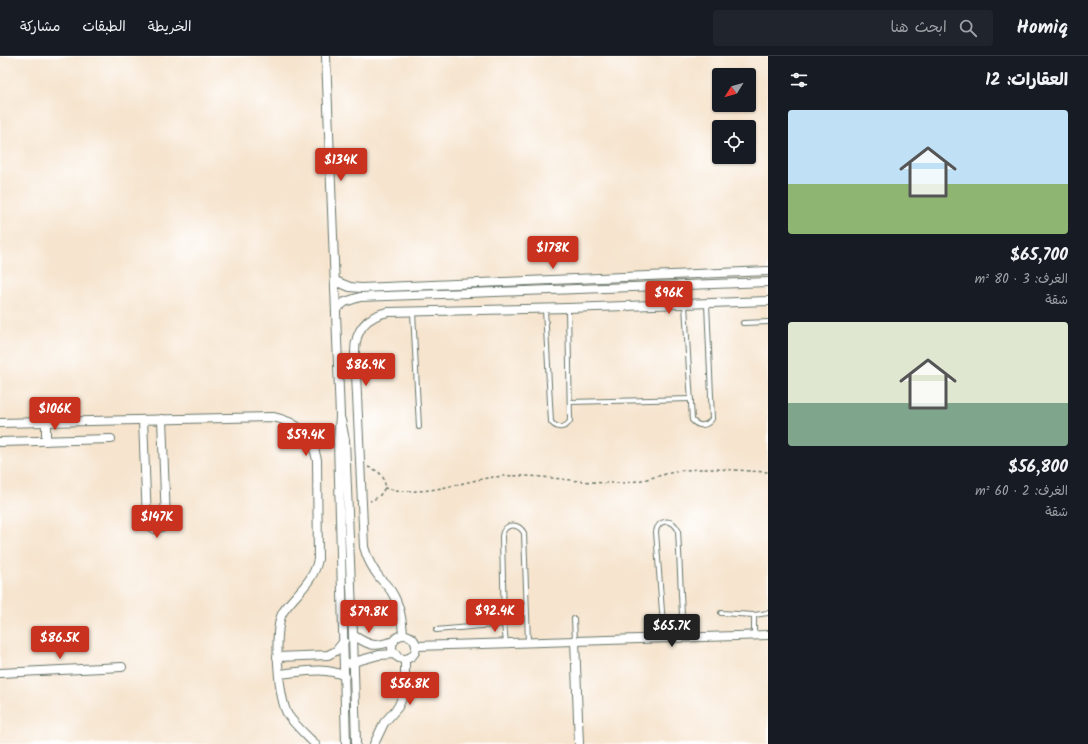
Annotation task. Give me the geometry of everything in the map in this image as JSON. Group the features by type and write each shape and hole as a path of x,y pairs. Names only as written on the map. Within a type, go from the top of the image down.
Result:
{"street":[{"path":"326,56 340,416 338,441 346,744"},
{"path":"335,281 350,287 361,288 768,271"},
{"path":"336,310 350,300 360,297 768,282"},
{"path":"403,635 401,616 395,597 374,570 366,555 363,539 355,352 357,336 366,322 380,314 388,312 685,305 768,301"},
{"path":"340,416 344,428 345,440 354,636 356,744"},
{"path":"0,423 273,417 289,422 303,431 312,444 317,460 318,559 312,577 306,586 289,603 279,621 278,657 283,698 288,715 315,744"},
{"path":"143,420 147,521 148,525 155,529 162,527 166,520 162,419"},
{"path":"46,422 46,441"},
{"path":"0,442 111,439"},
{"path":"354,636 365,643 375,646 394,641 403,635 410,637 415,642 416,646 412,656 405,659 398,657 393,648 394,641"},
{"path":"416,646 768,635"},
{"path":"575,640 579,744"},
{"path":"278,657 328,655 336,651 344,642"},
{"path":"345,664 379,655 396,654"},
{"path":"374,744 384,724 398,706 403,696 405,685 405,659"},
{"path":"0,673 122,667"},
{"path":"279,674 326,670 345,676"}],"lane":[{"path":"685,305 692,420 702,425 708,424 712,419 707,304"},
{"path":"545,309 551,422 555,426 564,427 570,421 568,308"},
{"path":"413,312 419,427"},
{"path":"743,323 768,322"},
{"path":"570,402 691,399"},
{"path":"664,638 656,532 658,526 664,522 673,523 678,530 683,637"},
{"path":"506,643 504,624 502,536 504,529 510,525 521,528 524,533 528,642"},
{"path":"721,613 754,615 768,613"},
{"path":"754,615 754,635"},
{"path":"574,619 575,640"},
{"path":"436,630 504,624"}],"path":[{"path":"359,463 382,475 385,484 382,494 378,498 361,504"},
{"path":"384,488 404,491 418,491 504,476 543,477 610,483 636,481 674,472 696,469 768,472"}]}
